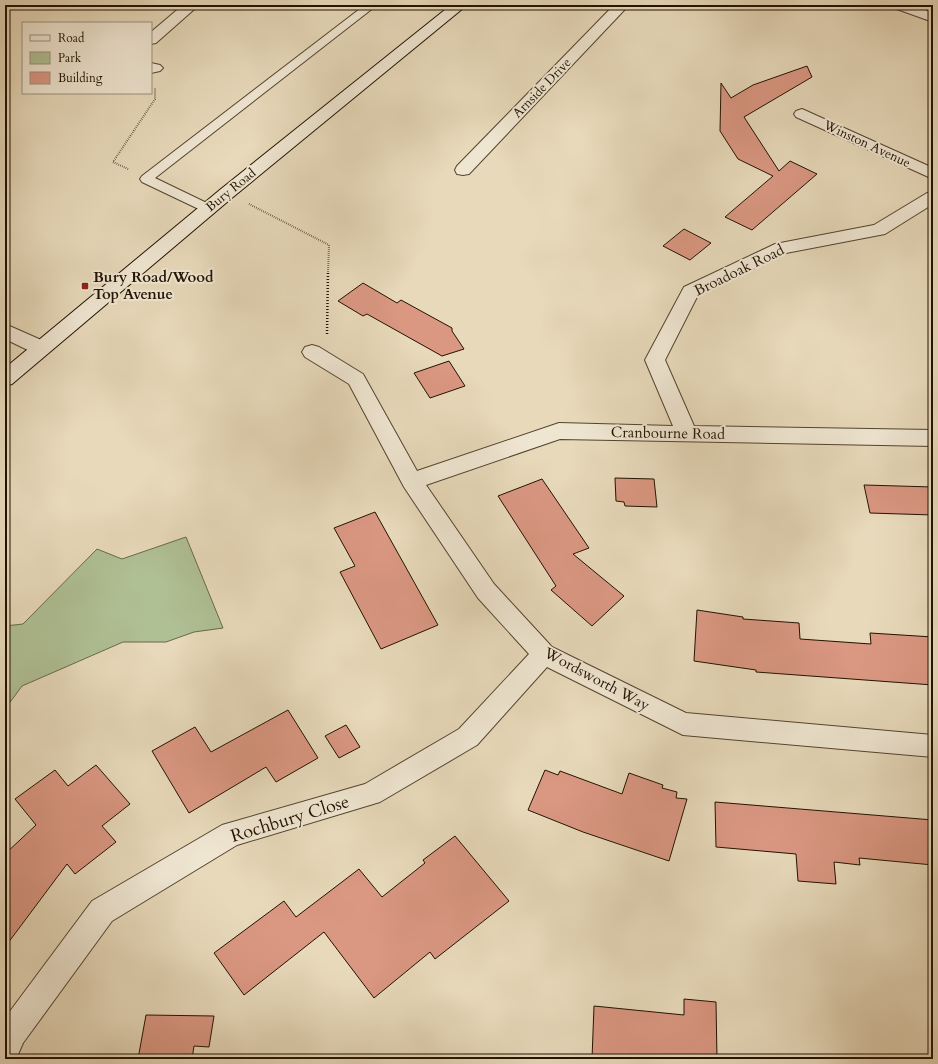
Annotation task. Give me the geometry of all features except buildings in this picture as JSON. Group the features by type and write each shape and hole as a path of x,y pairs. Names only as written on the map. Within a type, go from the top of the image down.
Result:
{"street":[{"path":"152,39 192,5"},
{"name":"Bury Road","path":"5,379 227,193 460,5"},
{"name":"Arnside Drive","path":"463,170 622,5"},
{"path":"899,5 933,18"},
{"name":"Winston Avenue","path":"802,114 933,174"},
{"name":"Broadoak Road","path":"687,434 655,360 691,291 781,248 879,230 933,197"},
{"path":"5,331 41,348"},
{"name":"Wordsworth Way","path":"319,357 356,379 412,481 486,591 544,654 683,724 933,746"},
{"name":"Cranbourne Road","path":"412,481 560,431 933,438"},
{"name":"Rochbury Close","path":"5,1051 11,1034 102,911 231,834 371,794 468,737 544,654"}],"lane":[{"path":"208,209 146,179 372,5"}],"path":[{"path":"146,179 113,162 155,99 153,68"},
{"path":"227,193 329,245 319,357"}],"green space":[{"path":"186,537 223,628 194,632 166,642 123,642 22,686 5,709 5,626 23,624 97,549 122,559"}],"place":[{"name":"Bury Road/Wood Top Avenue","path":"85,286"}]}
